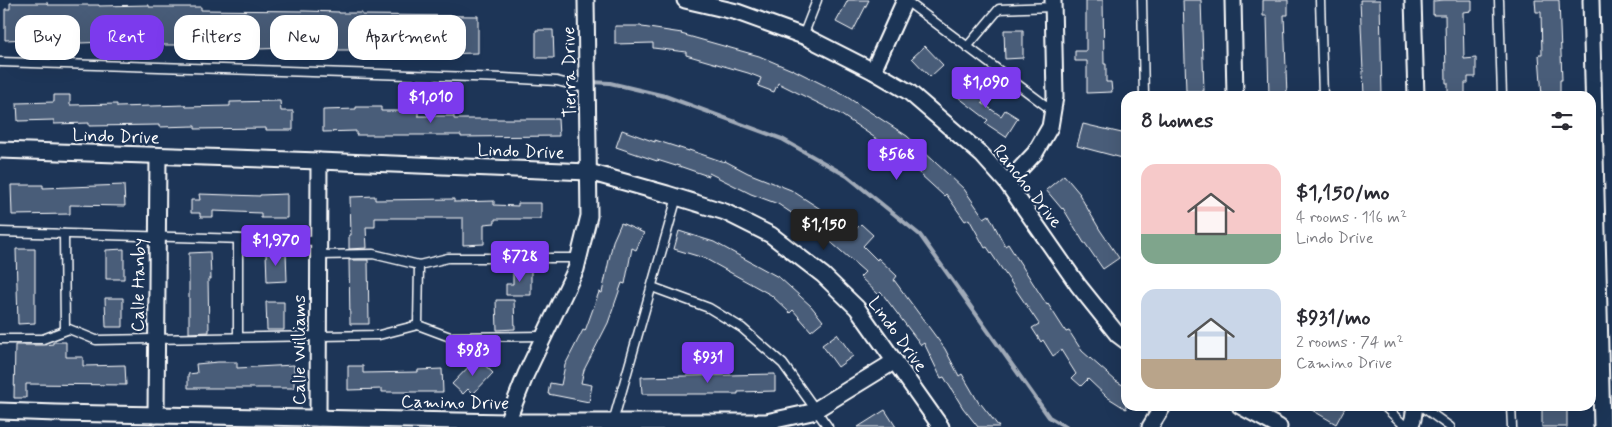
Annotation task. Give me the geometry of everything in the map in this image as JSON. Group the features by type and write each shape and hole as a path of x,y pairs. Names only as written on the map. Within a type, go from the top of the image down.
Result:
{"street":[{"name":"Tierra Drive","path":"506,424 526,374 576,269 589,216 586,0"},
{"name":"Rancho Drive","path":"685,0 739,6 873,71 909,92 982,155 1007,184 1078,285 1121,337"},
{"path":"873,71 905,0"},
{"path":"1233,0 1236,91"},
{"path":"1413,0 1416,91"},
{"path":"1591,0 1593,91"},
{"path":"1007,184 1035,153 1050,127 1055,97 1053,3"},
{"name":"Lindo Drive","path":"0,150 589,172 677,197 725,212 771,235 823,275 858,308 941,427"},
{"name":"Calle Hanby","path":"156,415 158,156"},
{"name":"Calle Williams","path":"318,418 319,161"},
{"path":"1596,194 1602,427"},
{"name":"Camino Drive","path":"0,411 506,424 766,422 812,412 895,361"},
{"path":"1150,427 1160,411"},
{"path":"1249,411 1279,427"},
{"path":"1408,427 1413,419 1414,411"}],"lane":[{"path":"803,36 817,0"},
{"path":"905,0 1053,111"},
{"path":"1142,0 1144,91"},
{"path":"1320,0 1323,91"},
{"path":"1499,0 1502,91"},
{"path":"967,46 999,9 1053,3"},
{"path":"0,62 504,78 557,81 588,89"},
{"path":"613,422 677,197"},
{"path":"0,232 238,239 373,254 419,265 448,258 578,258"},
{"path":"64,234 65,330"},
{"path":"238,239 238,337"},
{"path":"418,325 419,265"},
{"path":"652,287 709,308 742,328 783,364 828,427"},
{"path":"0,339 42,339 70,329 96,340 379,335 418,325 450,337 544,336"},
{"path":"1390,411 1408,427"},
{"path":"1428,411 1450,427"},
{"path":"1511,411 1512,427"}],"building":[{"path":"848,0 869,0 853,31 836,22"},
{"path":"1086,0 1103,0 1104,64 1106,64 1106,82 1111,82 1112,92 1087,93 1087,61 1075,61 1075,51 1086,51"},
{"path":"1183,0 1201,0 1204,91 1186,91"},
{"path":"1263,0 1288,0 1288,15 1284,15 1287,91 1269,91 1267,16 1263,16"},
{"path":"1360,0 1380,0 1382,91 1364,91"},
{"path":"1472,0 1472,11 1463,12 1464,59 1476,58 1476,77 1468,77 1468,83 1465,83 1465,91 1448,91 1448,83 1446,83 1445,15 1433,15 1433,1"},
{"path":"1535,0 1559,0 1562,80 1560,80 1560,91 1542,91 1539,55 1542,55 1541,12 1536,12"},
{"path":"10,3 48,3 48,5 201,7 201,10 339,12 362,13 362,15 348,15 348,50 338,50 338,15 270,15 270,49 260,49 260,15 174,15 174,45 164,45 164,15 90,15 90,43 80,43 80,15 15,15 15,40 5,40 5,9 10,9"},
{"path":"466,16 478,16 478,53 466,53"},
{"path":"615,26 641,26 682,33 759,56 792,69 844,95 907,136 964,189 984,218 989,215 1005,246 1008,244 1066,332 1069,331 1082,351 1121,384 1121,406 1107,397 1088,379 1081,386 1072,378 1076,374 1061,350 1053,356 1043,340 1041,342 1032,328 1039,324 987,247 985,248 969,219 965,221 946,194 944,196 896,152 840,114 778,83 774,92 758,86 761,78 686,55 686,52 653,48 653,43 615,44"},
{"path":"536,30 553,30 554,58 536,58"},
{"path":"1004,30 1023,30 1023,58 1005,59"},
{"path":"925,46 943,65 930,77 912,58"},
{"path":"965,80 987,96 982,103 1001,116 1005,110 1018,118 1006,137 985,123 988,120 954,94"},
{"path":"54,95 70,95 70,105 117,104 117,107 230,106 230,102 280,101 281,111 293,111 293,130 266,130 266,128 195,129 195,126 159,127 159,125 89,126 89,123 54,124 54,120 18,121 17,103 54,102"},
{"path":"356,107 381,107 381,111 418,111 418,116 454,116 454,119 558,119 559,136 461,137 461,135 356,135 356,131 323,132 323,110 356,109"},
{"path":"1083,124 1121,133 1121,158 1077,146"},
{"path":"622,130 655,142 655,140 725,161 748,173 791,190 825,212 850,235 861,224 873,235 863,246 897,276 894,280 945,349 959,376 962,374 980,405 999,427 978,427 963,408 944,377 941,378 924,343 921,345 881,292 879,295 860,277 865,272 817,230 778,204 751,194 709,173 708,176 616,147"},
{"path":"1064,175 1080,194 1100,230 1119,258 1103,269 1084,243 1063,208 1046,190"},
{"path":"11,185 43,185 43,188 124,185 125,206 70,205 70,214 12,215"},
{"path":"199,194 260,196 287,194 287,218 261,218 261,213 213,211 213,217 200,217 200,213 191,213 191,200 200,200"},
{"path":"375,196 375,200 454,199 454,202 494,201 494,205 518,206 518,203 541,203 541,219 495,219 495,223 484,224 484,244 463,245 463,218 375,218 375,227 366,227 367,248 349,249 349,235 351,235 350,197"},
{"path":"621,223 644,233 636,250 632,248 625,284 622,283 608,323 584,370 581,383 592,385 589,402 548,394 550,383 561,385 565,365 583,330 585,331 599,292 602,293 613,241"},
{"path":"679,231 714,242 780,278 811,306 823,321 811,331 793,310 790,313 771,295 704,258 674,249"},
{"path":"16,249 35,249 35,323 18,324"},
{"path":"124,249 124,279 106,279 106,250"},
{"path":"210,252 211,279 208,279 209,332 189,333 189,253"},
{"path":"286,252 287,281 267,282 266,253"},
{"path":"349,260 368,260 369,324 350,324"},
{"path":"513,268 531,268 531,295 506,295 506,284 513,284"},
{"path":"105,298 123,298 123,327 106,327"},
{"path":"496,300 514,300 515,329 497,330"},
{"path":"266,302 284,302 284,330 267,330"},
{"path":"837,334 853,356 838,367 822,345"},
{"path":"53,342 66,342 66,357 83,357 83,366 125,365 126,385 26,384 26,398 14,398 15,345 43,345 53,344"},
{"path":"477,358 493,373 473,394 468,389 463,394 452,384"},
{"path":"237,362 237,368 294,365 294,388 188,388 188,374 197,373 196,364"},
{"path":"348,366 363,366 363,373 418,372 418,370 442,369 443,392 382,392 382,389 348,390"},
{"path":"775,374 775,391 738,392 738,394 642,394 641,377"},
{"path":"885,410 896,427 858,427"},
{"path":"1314,411 1343,411 1336,424"},
{"path":"1542,411 1567,411 1567,427 1542,427"}],"waterway":[{"path":"590,82 610,83 665,96 782,139 847,176 920,235 1049,417 1066,427"}]}
